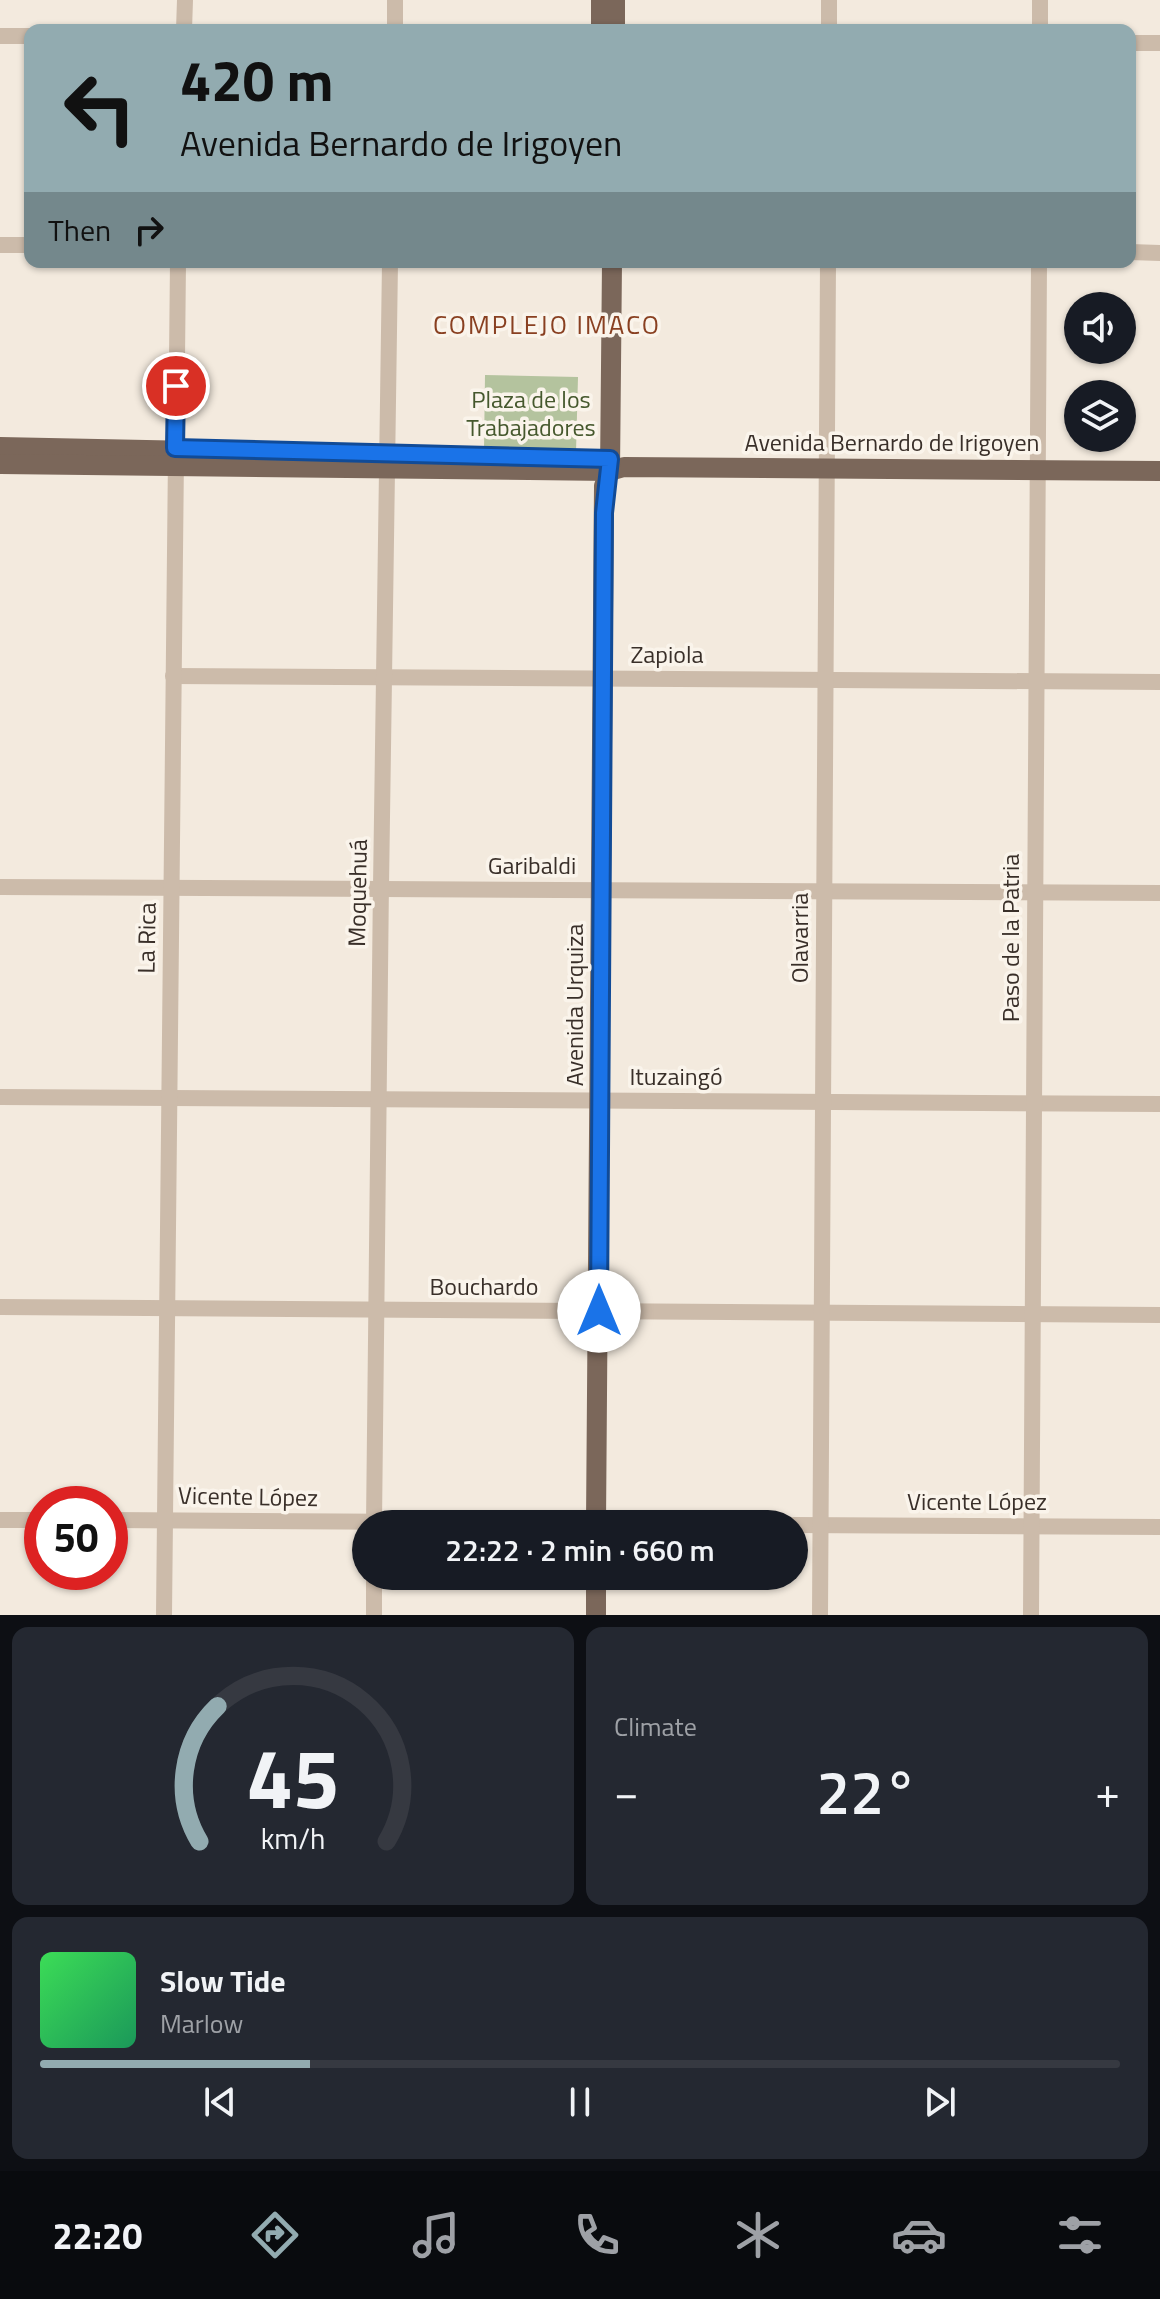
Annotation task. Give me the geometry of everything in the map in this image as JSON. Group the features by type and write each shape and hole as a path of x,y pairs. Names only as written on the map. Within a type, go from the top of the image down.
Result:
{"main road":[{"path":"601,0 601,24"},
{"path":"615,0 615,24"},
{"name":"Avenida Urquiza","path":"600,268 607,469"},
{"name":"Avenida Urquiza","path":"596,1510 602,679 612,268"},
{"name":"Avenida Bernardo de Irigoyen","path":"0,447 175,457 607,469 1160,471"},
{"name":"Avenida Bernardo de Irigoyen","path":"0,464 175,457"},
{"path":"596,1590 596,1615"}],"street":[{"path":"184,24 185,0"},
{"path":"395,0 395,24"},
{"path":"829,0 829,24"},
{"path":"1040,0 1040,24"},
{"path":"0,36 24,36"},
{"path":"1136,43 1160,43"},
{"path":"0,245 24,245"},
{"path":"1136,252 1160,253"},
{"name":"La Rica","path":"164,1615 178,268"},
{"name":"Moquehuá","path":"374,1510 378,1311 376,1099 383,888 390,268"},
{"name":"Olavarria","path":"820,1615 828,268"},
{"name":"Paso de la Patria","path":"1031,1615 1039,268"},
{"name":"Zapiola","path":"173,676 1160,682"},
{"name":"Garibaldi","path":"0,887 1160,893"},
{"name":"Ituzaingó","path":"0,1097 1160,1104"},
{"name":"Bouchardo","path":"0,1307 1160,1315"},
{"path":"0,1520 24,1520"},
{"name":"Vicente López","path":"128,1520 352,1523"},
{"name":"Vicente López","path":"808,1525 1160,1527"},
{"path":"374,1590 374,1615"}],"green space":[{"name":"Plaza de los Trabajadores","path":"485,375 578,377 576,452 484,450"}],"district":[{"name":"COMPLEJO IMACO","path":"547,325"}],"route":[{"path":"176,386 175,448 610,459 610,471 604,486 599,1311"}]}
